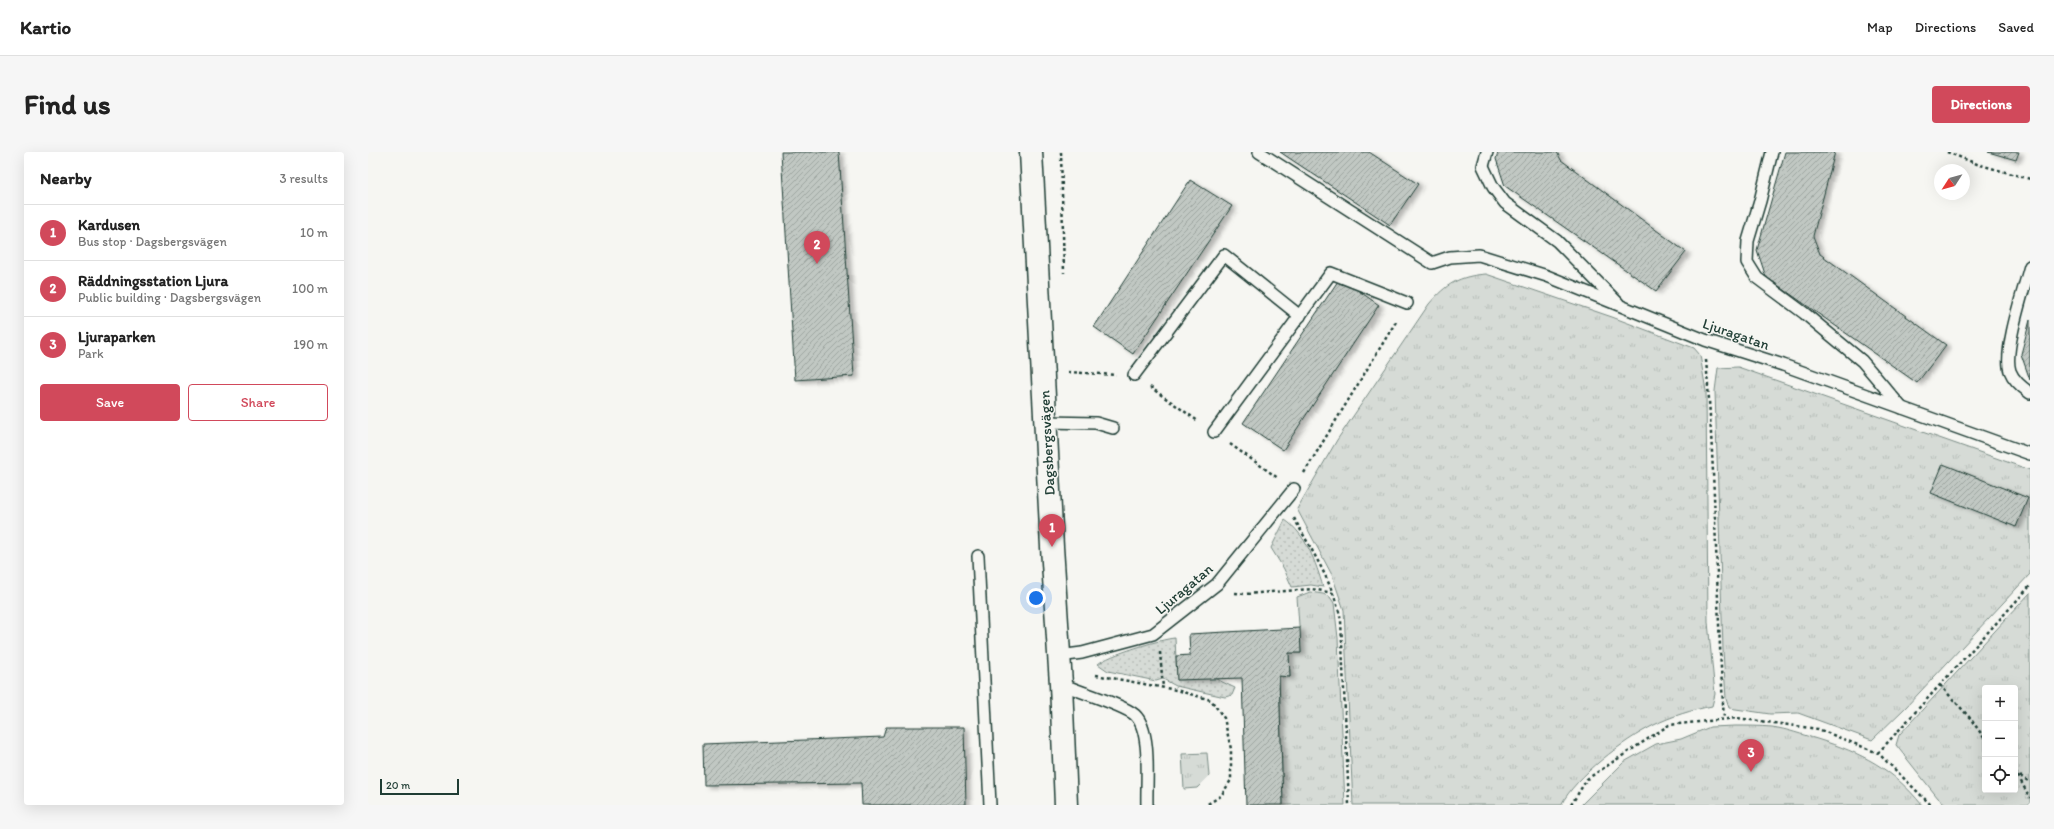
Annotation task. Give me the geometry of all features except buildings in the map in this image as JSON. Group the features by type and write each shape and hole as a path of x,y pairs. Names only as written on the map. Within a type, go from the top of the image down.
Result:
{"street":[{"name":"Dagsbergsvägen","path":"1031,152 1061,684 1066,805"}],"lane":[{"name":"Ljuragatan","path":"1259,152 1432,263 1450,257 1479,255 1547,276 1705,340 1783,365 2030,454"},
{"path":"1487,152 1483,166 1493,187 1505,203 1557,241 1622,306"},
{"path":"1772,152 1748,241 1747,262 1757,278 1804,313 1862,361 1902,408"},
{"path":"1134,376 1224,255 1300,316"},
{"path":"2030,266 2008,348 2010,371 2021,387 2030,393"},
{"path":"1214,432 1331,273 1407,303"},
{"path":"1046,422 1096,423 1113,428"},
{"name":"Ljuragatan","path":"1059,656 1082,653 1153,634 1159,630 1217,584 1294,489"},
{"path":"978,556 990,805"},
{"path":"1061,684 1118,706 1135,716 1145,733 1147,805"}],"path":[{"path":"1947,152 1977,164 2030,179"},
{"path":"1705,340 1713,437 1718,563 1719,648 1724,719"},
{"path":"1285,500 1334,593 1341,620 1349,805"},
{"path":"1878,753 2030,586"},
{"path":"1208,591 1245,594 1312,589 1334,593"},
{"path":"1159,630 1163,688"},
{"path":"1091,674 1163,688 1211,700 1224,718 1231,749 1231,780 1221,796 1206,805"},
{"path":"1940,685 1970,718 1982,735"},
{"path":"1571,805 1587,779 1669,725 1737,718 1818,729 1878,753 1931,805"},
{"path":"2018,776 2030,782"},
{"path":"2018,776 2030,798"}],"green space":[{"path":"1486,274 1612,317 1694,348 1700,355 1706,391 1708,622 1715,694 1712,706 1690,711 1654,725 1615,749 1578,782 1561,805 1353,805 1344,610 1332,575 1297,509 1337,440 1429,304 1441,291 1454,282 1476,275"},
{"path":"1738,367 2030,470 2030,574 1906,707 1872,740 1798,713 1770,714 1729,708 1726,699 1723,650 1715,391 1718,368"},
{"path":"1285,520 1299,533 1304,541 1317,568 1323,587 1311,585 1292,587 1284,569 1271,548"},
{"path":"1310,592 1323,594 1330,597 1334,603 1338,638 1345,805 1283,805 1279,676 1290,677 1289,653 1301,653 1297,597"},
{"path":"2030,593 2030,805 1947,805 1938,798 1896,745 1899,735"},
{"path":"1175,638 1177,680 1214,678 1235,688 1232,695 1225,697 1176,686 1163,679 1156,681 1108,671 1098,664 1112,656 1135,648 1158,641"},
{"path":"1763,726 1778,728 1833,744 1848,750 1875,763 1899,781 1922,805 1581,805 1624,762 1656,744 1681,739 1710,727"},
{"path":"1207,753 1209,776 1197,788 1184,789 1182,754"}],"place":[{"name":"Räddningsstation Ljura","path":"817,264"},
{"name":"Kardusen","path":"1052,547"},
{"name":"Ljuraparken","path":"1751,772"}]}
